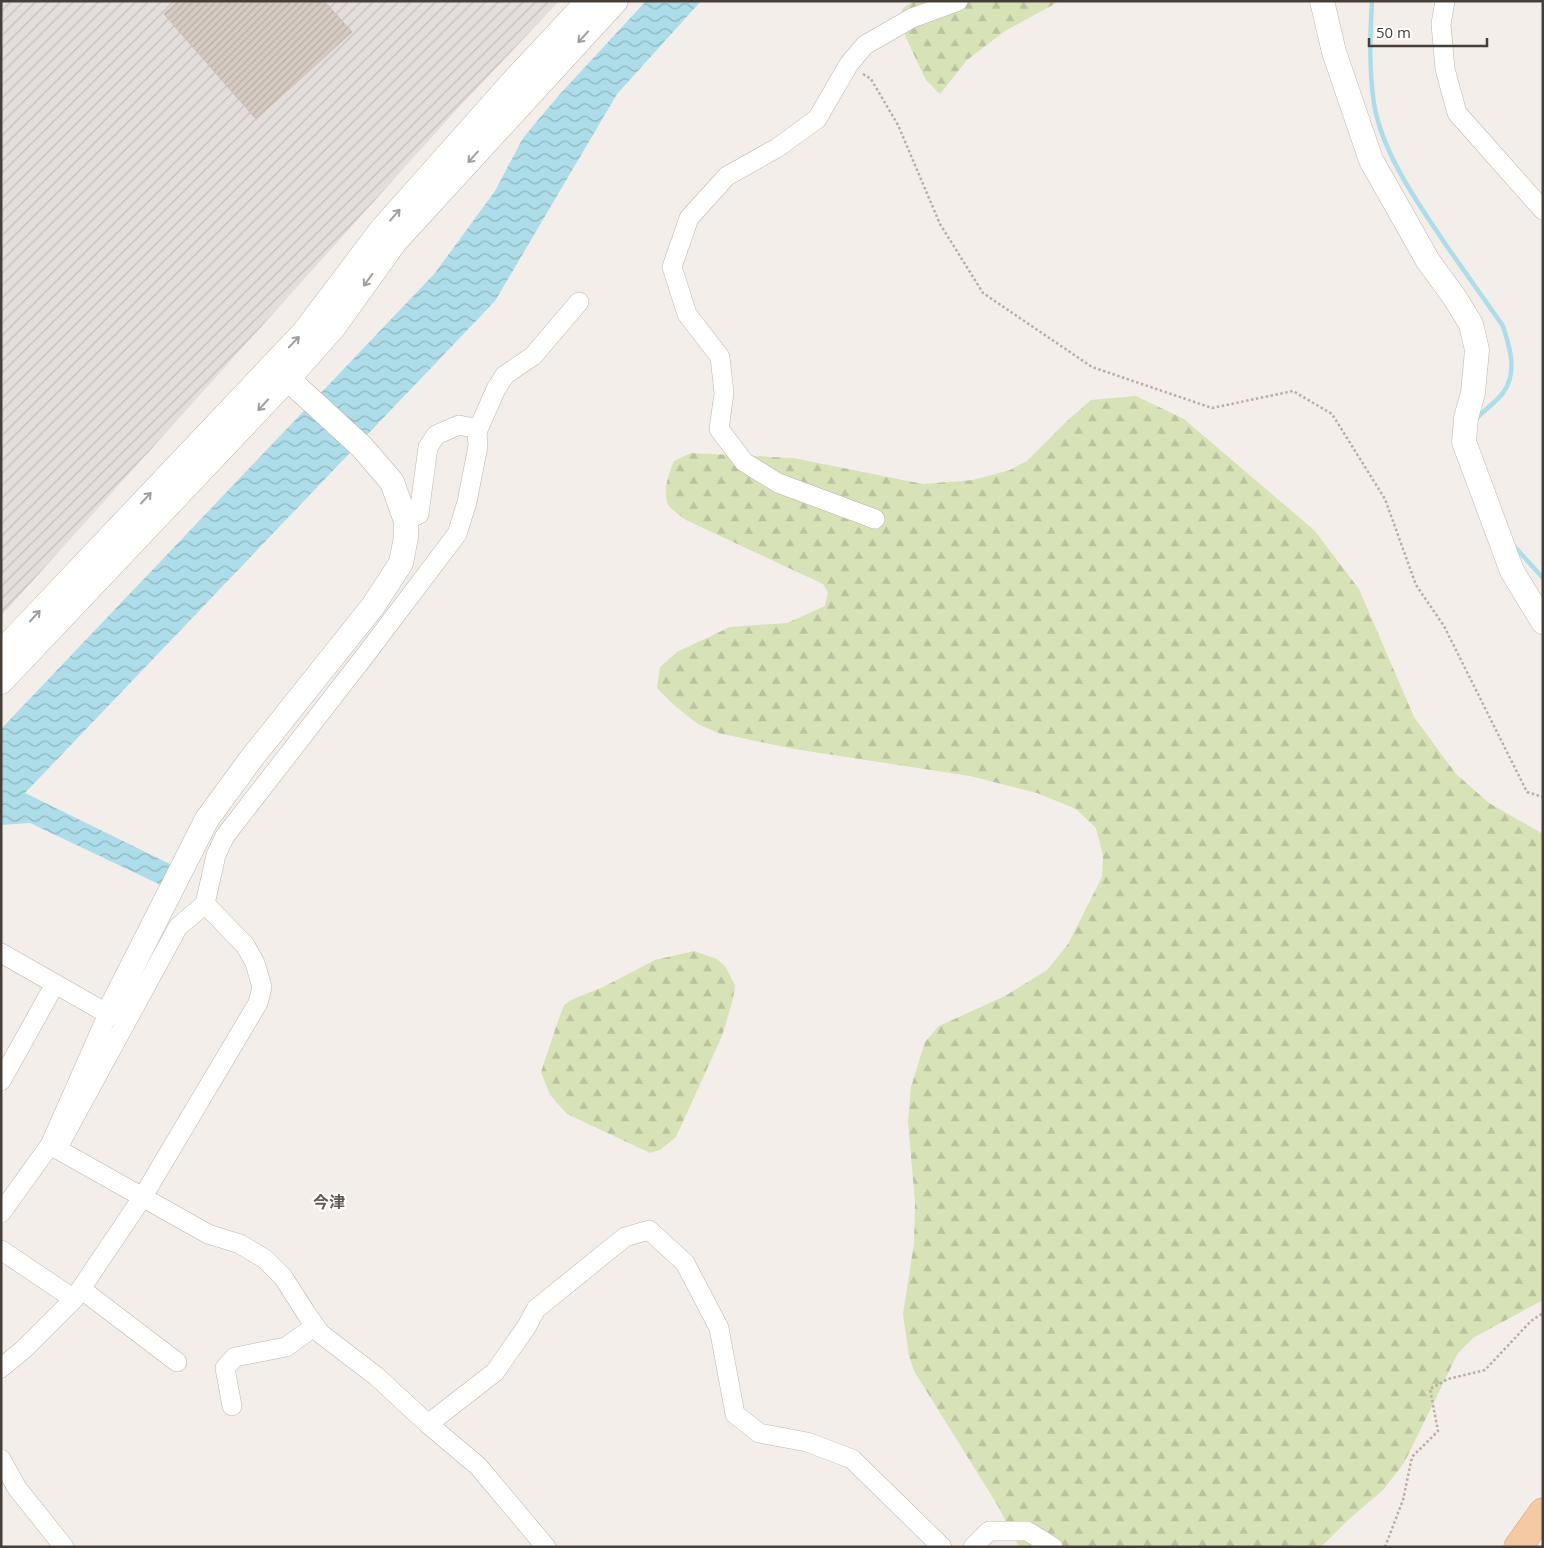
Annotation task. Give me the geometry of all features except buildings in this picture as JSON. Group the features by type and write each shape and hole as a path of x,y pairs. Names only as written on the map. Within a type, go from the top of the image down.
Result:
{"main road":[{"path":"1518,1547 1543,1512"}],"street":[{"path":"1,652 287,378 304,332 381,230 516,78 588,1"},
{"path":"1,682 334,327 395,242 616,1"},
{"path":"875,519 778,483 744,462 719,429 724,393 720,357 687,314 672,267 689,218 727,176 777,148 817,119 849,64 864,45 912,18 958,1"},
{"path":"1322,1 1334,52 1371,160 1428,261 1471,324 1477,350 1473,393 1466,418 1464,442 1512,571 1543,622"},
{"path":"1446,1 1441,24 1445,69 1457,113 1543,210"},
{"path":"1,1212 53,1147 178,927 205,904 216,855 225,836 367,654 457,534 467,502 478,446 477,432 505,375 532,356 579,302"},
{"path":"53,1147 108,1014 208,818 250,759 373,606 401,563 406,537 406,521 392,482 362,447 287,378"},
{"path":"406,521 419,514 428,447 436,435 459,425 473,428 477,432"},
{"path":"1,1368 24,1349 78,1294 142,1198 258,1003 262,987 255,963 245,945 205,904"},
{"path":"1,953 108,1014"},
{"path":"1,1081 55,984"},
{"path":"53,1147 208,1234 240,1244 265,1259 284,1277 322,1334 376,1376 428,1424 478,1466 546,1547"},
{"path":"428,1424 494,1372 527,1326 536,1309 625,1237 649,1230 685,1263 719,1328 736,1414 759,1433 807,1442 852,1459 942,1547"},
{"path":"1,1250 78,1294 177,1362"},
{"path":"232,1406 225,1368 235,1357 286,1347 315,1326"},
{"path":"1,1459 17,1488 64,1547"},
{"path":"973,1547 989,1531 1027,1531 1053,1547"}],"path":[{"path":"849,64 871,79 898,125 940,224 983,293 1092,367 1212,408 1293,391 1332,414 1386,499 1416,585 1444,626 1527,792 1543,797"},
{"path":"1385,1547 1404,1500 1412,1457 1438,1431 1430,1389 1448,1378 1485,1370 1531,1321 1543,1314"}],"shaded area":[{"path":"1,1 559,1 449,118 1,616"}],"green space":[{"path":"914,1 1060,1 1005,31 967,60 940,94 926,80 906,38 900,16 903,8"},
{"path":"1136,396 1184,419 1314,530 1359,589 1414,717 1456,774 1489,803 1543,834 1543,1300 1473,1338 1458,1353 1404,1463 1383,1490 1348,1520 1321,1547 1019,1547 998,1506 914,1371 909,1356 903,1314 914,1243 915,1203 908,1121 911,1087 925,1042 939,1026 1005,996 1047,970 1068,944 1102,877 1103,855 1096,828 1076,809 1037,793 970,776 794,749 718,733 698,724 675,706 657,688 660,667 677,652 730,627 787,623 825,606 828,592 823,584 686,520 674,511 666,499 666,488 674,461 691,453 793,458 923,484 973,480 1010,470 1027,461 1091,400"},
{"path":"694,951 717,959 725,966 735,985 733,999 722,1036 676,1137 660,1150 650,1153 567,1114 550,1095 541,1072 564,1005 655,960"}],"water":[{"path":"646,1 701,1 617,94 495,301 25,793 174,866 165,887 30,823 1,825 1,729 435,273 495,191 523,138 560,94"}],"waterway":[{"path":"1372,1 1370,52 1372,91 1385,142 1413,195 1503,326 1508,343 1511,360 1508,385 1500,397 1475,420"},
{"path":"1514,546 1543,578"}],"district":[{"name":"今津","path":"329,1202"}]}
